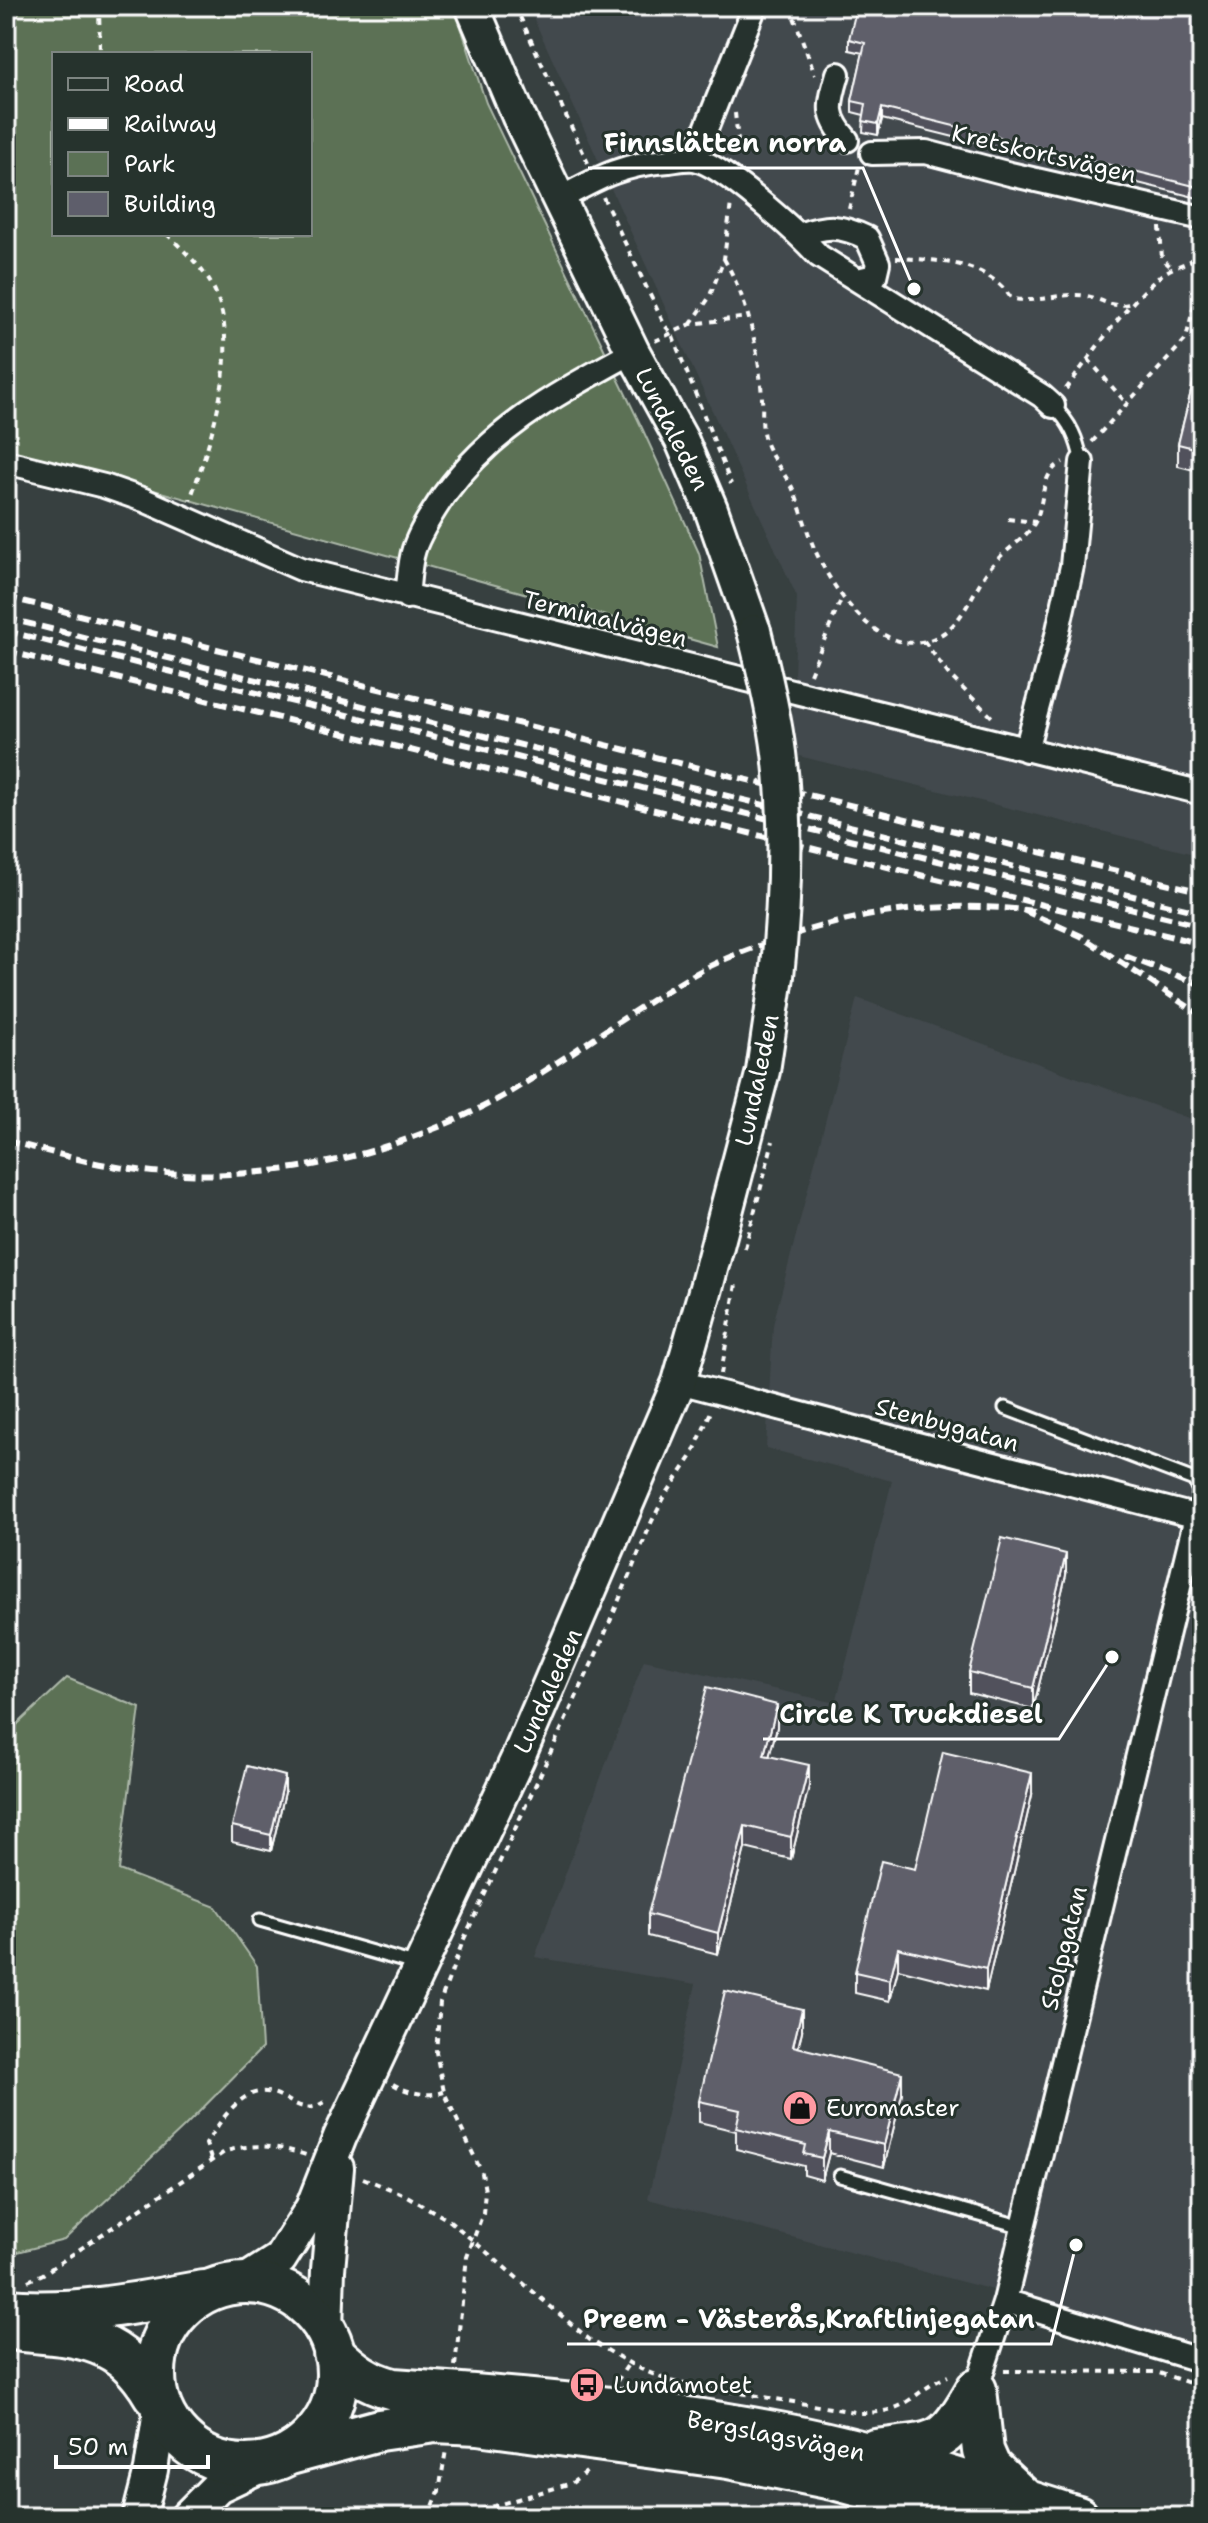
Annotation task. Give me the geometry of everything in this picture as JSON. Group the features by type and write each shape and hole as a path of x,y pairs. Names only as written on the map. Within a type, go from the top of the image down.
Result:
{"highway":[{"path":"157,2402 157,2349 166,2329 182,2309 233,2284"},
{"path":"6,2329 68,2337 119,2352 141,2372 173,2430 201,2454 234,2463 279,2458 310,2439 325,2421 334,2396 337,2376 330,2341 312,2308 278,2287 233,2284 86,2310 12,2297"},
{"name":"Bergslagsvägen","path":"330,2341 356,2375 393,2389 668,2415 779,2433 864,2451 1078,2517"},
{"path":"864,2451 930,2443 946,2435 979,2380"},
{"path":"979,2380 983,2451 990,2467 1027,2501"},
{"name":"Bergslagsvägen","path":"279,2458 379,2430 435,2422 478,2424 728,2458 837,2480 974,2517"}],"main road":[{"name":"Lundaleden","path":"233,2284 280,2259 312,2208 340,2137 517,1760 679,1382 763,1071 783,921 780,766 767,681 754,631 711,509 682,441 633,352 561,198 519,117 472,6"},
{"name":"Lundaleden","path":"330,2341 328,2270 340,2137"},
{"path":"139,2517 151,2470 157,2402"},
{"path":"187,2517 218,2486 279,2458"}],"street":[{"path":"694,159 755,6"},
{"path":"838,74 831,98 832,123 861,148"},
{"name":"Kretskortsvägen","path":"861,148 926,152 1202,218"},
{"path":"561,198 612,171 643,163 694,159 736,183 799,235 819,256 1042,396 1053,406"},
{"path":"799,235 823,228 845,227 867,238 878,263 875,276 858,280"},
{"path":"407,597 414,550 430,516 460,473 494,438 545,402 633,352"},
{"path":"1026,750 1072,566 1081,458"},
{"name":"Terminalvägen","path":"6,462 104,486 301,569 1202,792"},
{"name":"Stenbygatan","path":"679,1382 1199,1518"},
{"name":"Stolpgatan","path":"979,2380 1005,2301 1199,1518"},
{"path":"1005,2301 1202,2361"}],"lane":[{"path":"1053,406 1066,419 1078,440 1081,458"},
{"path":"1005,1408 1194,1480 1199,1491 1199,1518"},
{"path":"260,1920 419,1965"},
{"path":"840,2176 1023,2227"}],"path":[{"path":"99,6 100,52"},
{"path":"515,6 665,326 671,332 730,483"},
{"path":"790,6 816,78 831,98"},
{"path":"691,324 709,298 724,259 727,225 741,166 735,112"},
{"path":"845,227 861,148"},
{"path":"1163,209 1159,245 1162,259 1171,267"},
{"path":"169,236 191,257 217,295 226,342 216,426 184,518"},
{"path":"1053,406 1129,304 1171,267 1182,265 1202,252"},
{"path":"876,256 923,257 987,273 1002,284 1011,298 1026,302 1056,296 1085,296 1114,307 1129,304"},
{"path":"724,259 735,277 756,352 766,445 793,490 803,521 826,571 861,619 882,635 904,642 924,641 953,624 992,564 1036,522 1049,473 1058,465 1081,458 1186,339 1202,270"},
{"path":"633,352 691,324 748,317"},
{"path":"1088,359 1127,404"},
{"path":"1008,519 1036,522"},
{"path":"801,695 843,595"},
{"path":"924,641 949,675 1026,750"},
{"path":"745,1251 775,1130"},
{"path":"454,2373 465,2265 483,2213 485,2191 482,2173 444,2092 436,2052 440,2002 449,1975 599,1648 652,1521 706,1427 717,1391 736,1282"},
{"path":"393,2084 415,2093 432,2095 444,2092"},
{"path":"211,2159 206,2144 238,2103 249,2095 260,2091 272,2093 313,2108 334,2094"},
{"path":"12,2297 226,2151 247,2145 280,2147 313,2157"},
{"path":"363,2178 429,2207 472,2239 590,2340 629,2363 669,2381 860,2413 889,2412 902,2407 941,2379 963,2370 979,2380 1156,2372 1202,2387"},
{"path":"612,2388 629,2363"},
{"path":"429,2517 443,2477 447,2439"},
{"path":"457,2517 572,2483 595,2461"}],"shaded area":[{"path":"528,6 1202,6 1202,856 791,754 797,597"},
{"path":"857,998 1202,1123 1202,2353 1001,2292 648,2199 696,1984 535,1957 644,1660 836,1703 892,1481 766,1448 773,1325"}],"green space":[{"path":"6,6 454,6 486,103 699,553 718,647 6,449"},
{"path":"67,1678 140,1708 119,1870 216,1907 257,1966 262,2048 184,2127 64,2240 6,2255 6,1735"}],"building":[{"path":"857,6 1202,6 1202,188 882,108 878,124 863,121 866,104 852,101 865,43 849,39"},
{"path":"1202,347 1202,450 1178,444"},
{"path":"1002,1538 1066,1554 1033,1688 969,1672"},
{"path":"707,1687 777,1705 764,1755 809,1765 791,1837 745,1826 718,1933 648,1914"},
{"path":"943,1752 1032,1773 986,1969 898,1948 890,1980 855,1972 881,1861 915,1869"},
{"path":"247,1766 285,1776 271,1835 232,1826"},
{"name":"Euromaster","path":"725,1991 802,2009 793,2046 902,2073 884,2145 829,2132 822,2158 804,2154 806,2145 736,2128 740,2110 699,2101"}],"railway":[{"path":"6,597 1202,892"},
{"path":"6,618 1202,913"},
{"path":"6,631 1202,926"},
{"path":"6,651 1202,944"},
{"path":"6,1141 99,1164 182,1174 254,1173 325,1162 408,1139 486,1105 693,975 756,947 825,925 913,909 972,907 1034,911"},
{"path":"1023,910 1081,936 1202,1016"},
{"path":"1125,956 1202,985"}],"place":[{"name":"Finnslätten norra","path":"914,289"},
{"name":"Circle K Truckdiesel","path":"1112,1657"},
{"name":"Euromaster","path":"800,2108"},
{"name":"Preem - Västerås,Kraftlinjegatan","path":"1076,2245"},
{"name":"Lundamotet","path":"587,2385"}]}
